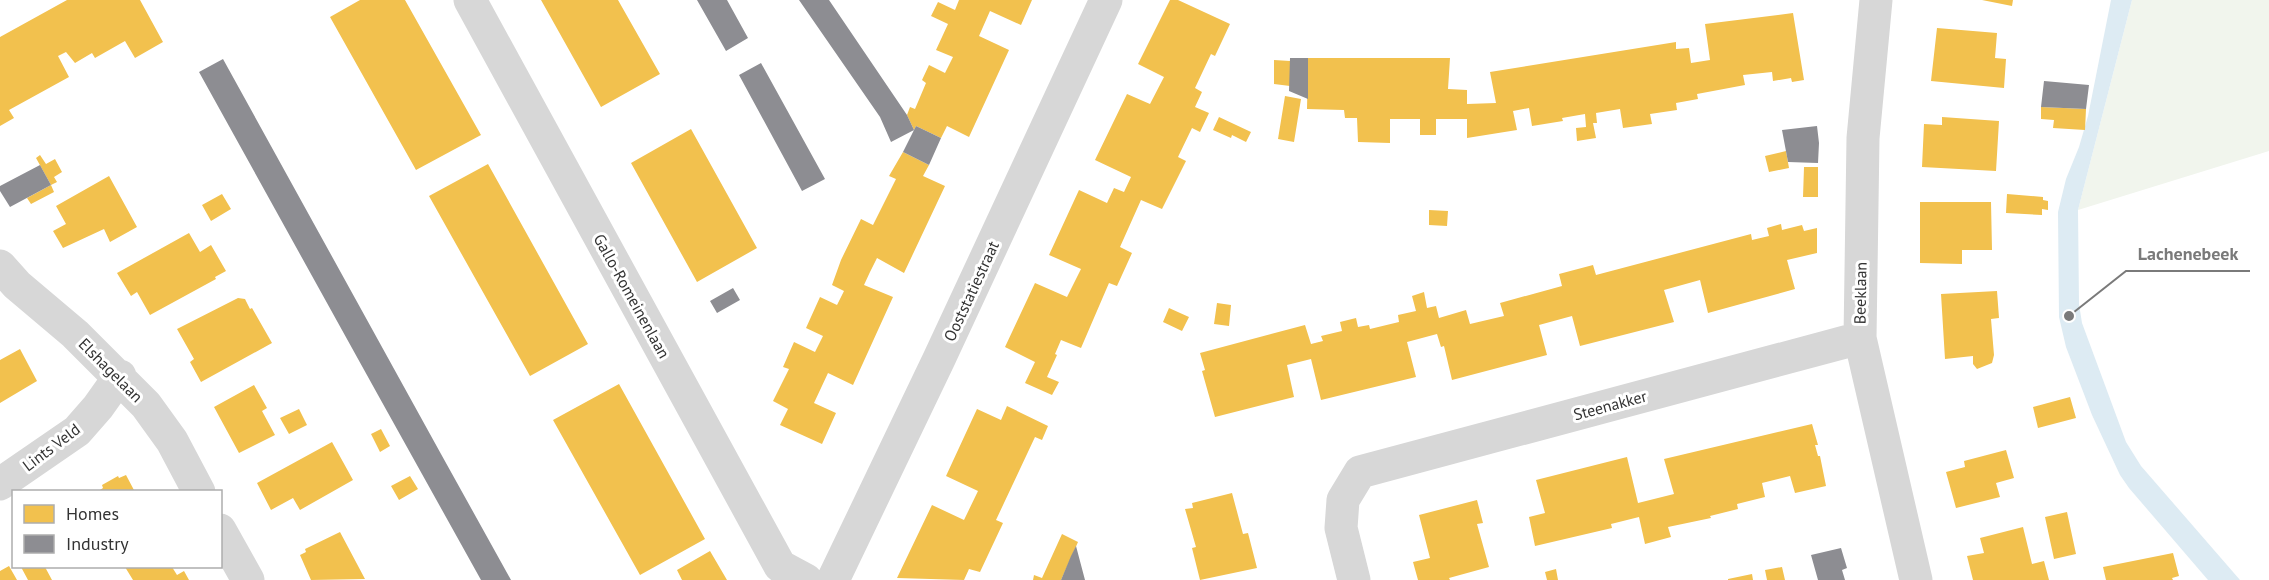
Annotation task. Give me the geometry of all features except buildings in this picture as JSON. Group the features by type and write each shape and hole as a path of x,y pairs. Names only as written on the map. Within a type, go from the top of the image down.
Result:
{"street":[{"name":"Gallo-Romeinenlaan","path":"470,0 780,566 806,580"},
{"name":"Ooststatiestraat","path":"833,580 1106,0"},
{"name":"Beeklaan","path":"1876,0 1863,138 1860,338 1916,580"},
{"name":"Elshagelaan","path":"0,267 17,285 120,376 159,421 198,490"},
{"name":"Steenakker","path":"1354,580 1341,528 1343,500 1360,472 1860,338"},
{"name":"Lints Veld","path":"0,484 77,431 120,376"},
{"path":"222,534 248,580"}],"shaded area":[{"path":"2111,0 2132,0 2078,210 2079,304 2082,323 2126,442 2141,466 2240,580 2208,580 2120,475 2092,415 2066,347 2059,317 2058,212 2066,179 2088,116"},
{"path":"2132,0 2269,0 2269,151 2078,210"}],"place":[{"name":"Lachenebeek","path":"2069,316"}]}
